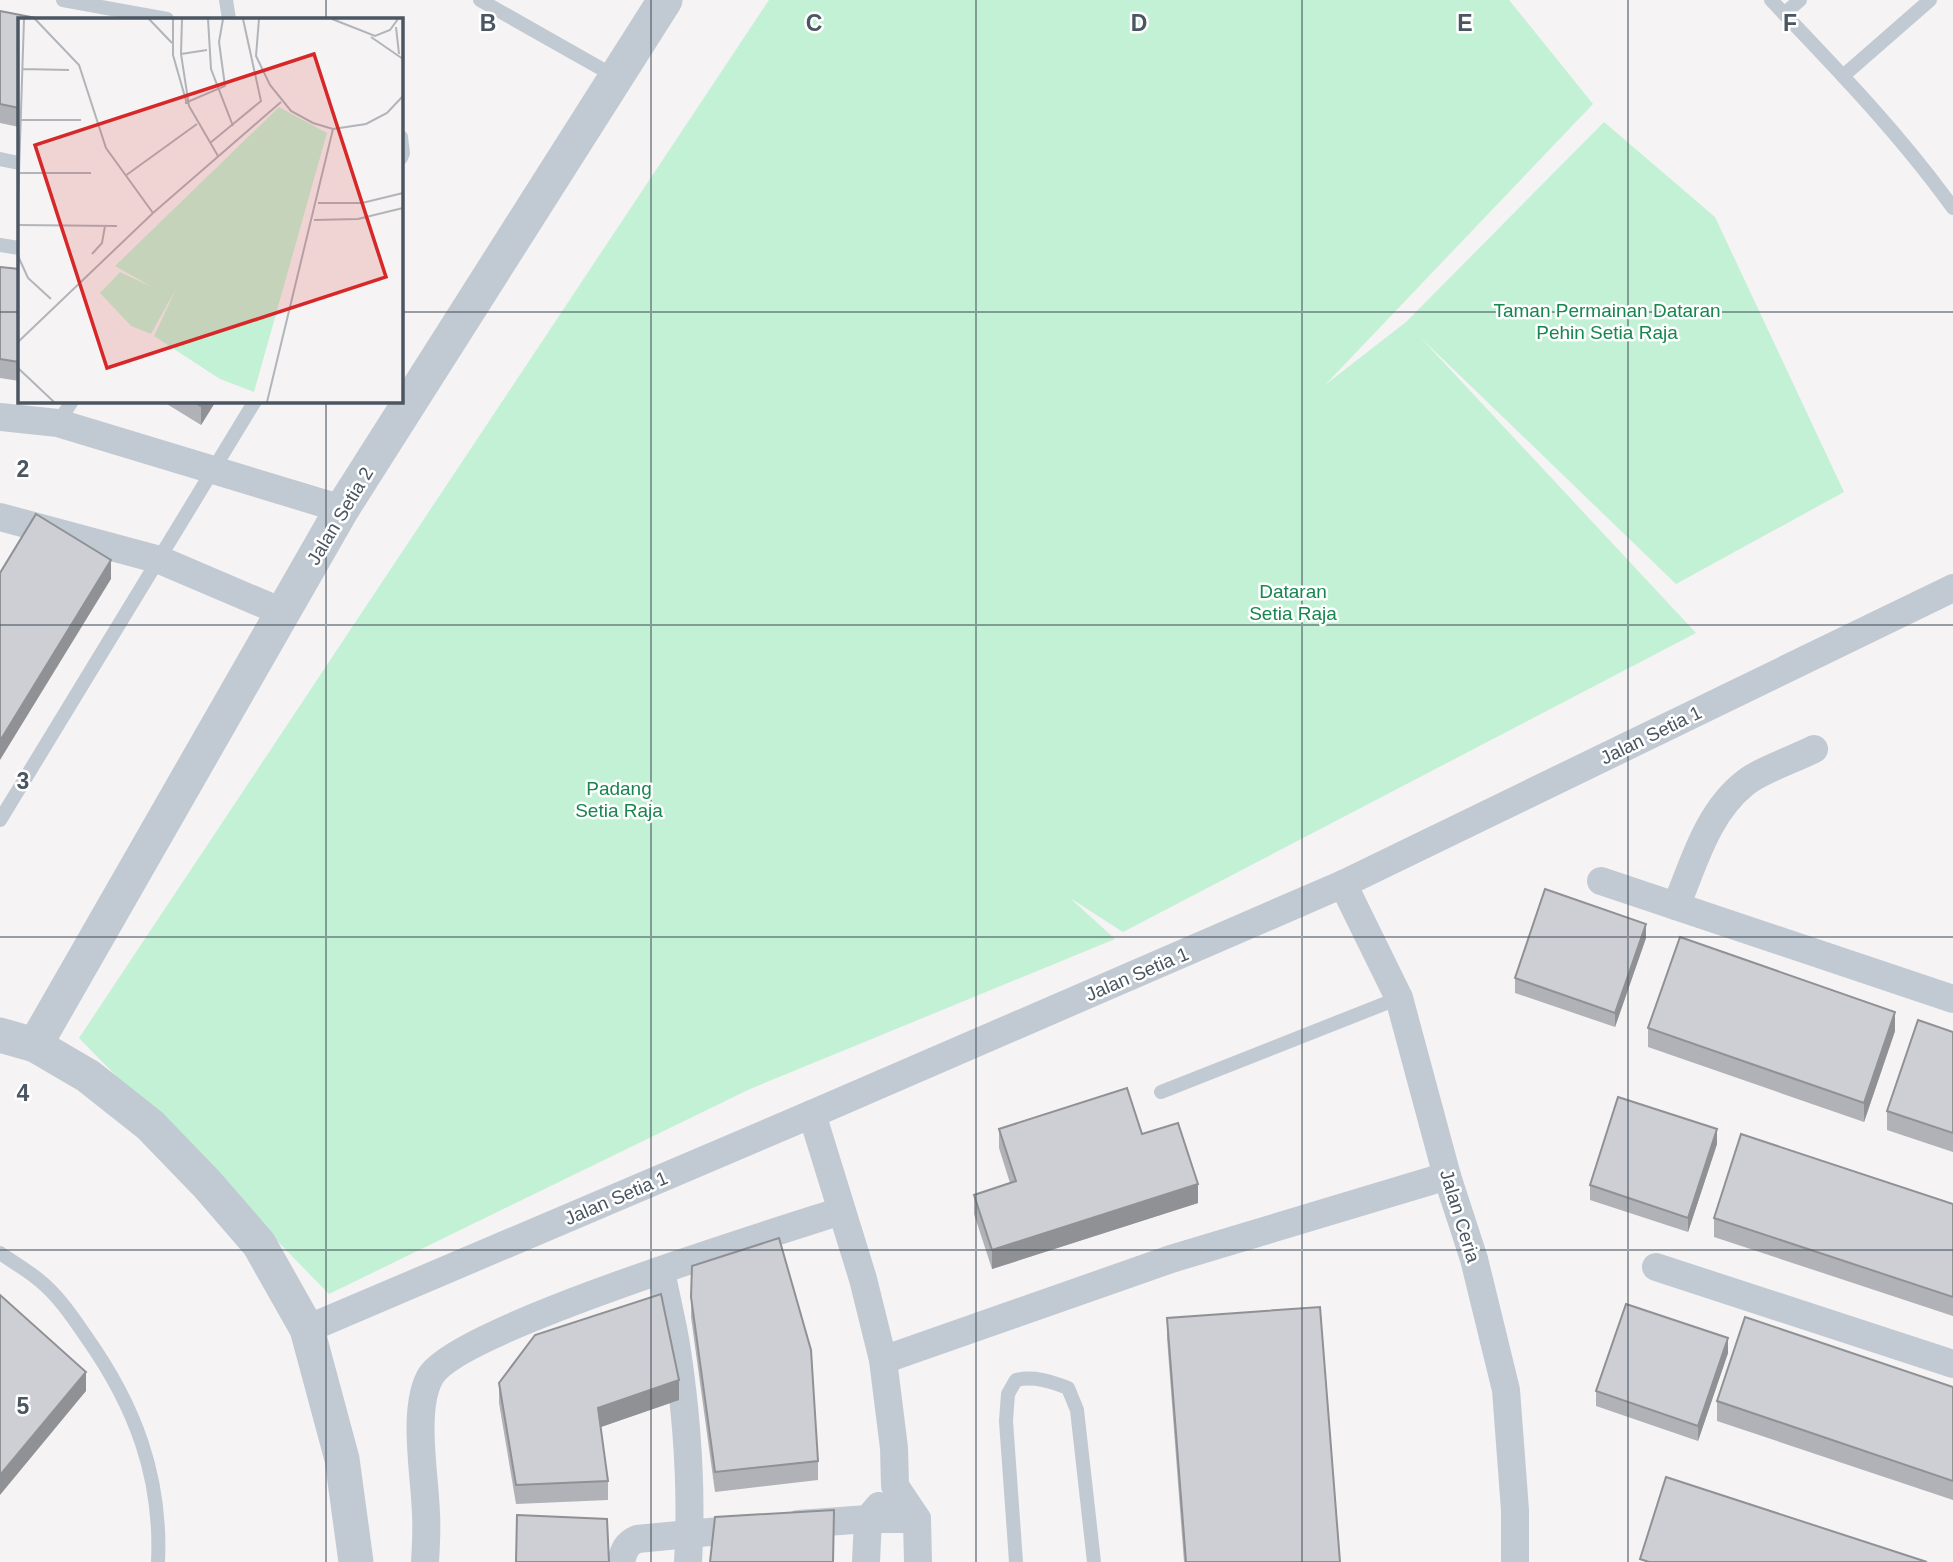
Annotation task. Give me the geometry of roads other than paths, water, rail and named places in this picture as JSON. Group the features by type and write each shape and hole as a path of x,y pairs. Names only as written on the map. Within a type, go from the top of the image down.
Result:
{"street":[{"name":"Jalan Setia 2","path":"35,1045 342,509 665,0"},
{"path":"0,417 65,412 212,469 342,509"},
{"path":"0,517 160,560 282,612"},
{"name":"Jalan Setia 1","path":"307,1329 1343,884 1953,588"},
{"path":"1676,906 1708,828 1725,802 1747,781 1814,749"},
{"path":"1601,881 1953,999"},
{"name":"Jalan Ceria","path":"1343,884 1399,998 1447,1176 1474,1259 1506,1390 1515,1510 1515,1562"},
{"path":"0,1035 35,1045 88,1076 150,1125 260,1244 307,1329 342,1459 356,1562"},
{"path":"812,1114 863,1279 883,1360 894,1448 895,1486 917,1519 918,1562"},
{"path":"883,1360 1171,1259 1447,1176"},
{"path":"425,1562 426,1516 421,1415 424,1391 431,1374 461,1351 529,1320 661,1271 841,1211"},
{"path":"1656,1267 1953,1364"},
{"path":"661,1271 677,1350 682,1395 690,1533 688,1562"},
{"path":"866,1562 868,1519 895,1486"},
{"path":"621,1562 629,1543 637,1539 868,1519 917,1519"}],"lane":[{"path":"63,0 162,18"},
{"path":"226,0 229,18"},
{"path":"480,0 617,77"},
{"path":"1771,0 1920,162 1953,208"},
{"path":"1784,14 1800,0"},
{"path":"1843,76 1930,0"},
{"path":"0,159 18,163"},
{"path":"0,245 18,248"},
{"path":"0,820 254,402"},
{"path":"1161,1092 1399,998"},
{"path":"0,1253 41,1282 77,1323 112,1374 134,1419 153,1479 158,1562"},
{"path":"1016,1562 1006,1421 1008,1394 1016,1380 1029,1377 1052,1381 1068,1388 1077,1410 1094,1562"}],"park label":[{"name":"Taman Permainan Dataran Pehin Setia Raja","path":"1607,321"},
{"name":"Dataran Setia Raja","path":"1293,602"},
{"name":"Padang Setia Raja","path":"619,799"}]}
